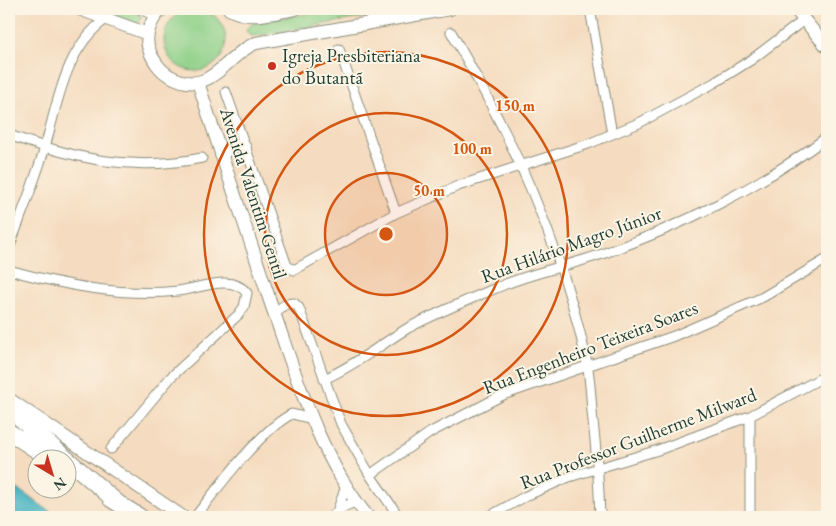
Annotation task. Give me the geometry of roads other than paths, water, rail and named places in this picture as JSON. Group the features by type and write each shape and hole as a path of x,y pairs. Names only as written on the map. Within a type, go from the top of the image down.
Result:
{"highway":[{"path":"9,409 119,504"},
{"path":"9,432 34,448"},
{"path":"78,477 140,517"}],"main road":[{"path":"79,9 148,34"},
{"path":"143,9 160,11 148,34 148,48 162,70 176,80 186,82 198,82 214,76 248,46 450,9"},
{"path":"229,9 244,15 256,16 295,9"},
{"path":"795,9 827,47"},
{"name":"Avenida Valentim Gentil","path":"198,82 275,315 319,437 346,486 368,517"},
{"path":"221,155 233,146 245,148"},
{"path":"9,399 183,517"}],"street":[{"path":"590,9 612,134"},
{"path":"9,248 44,148 70,65 82,41 92,28 106,18"},
{"path":"339,49 396,213 458,186 522,166 612,134 648,118 714,83 751,60 804,20"},
{"path":"451,32 502,122 522,166 559,267 588,365 598,468 600,517"},
{"name":"Avenida Valentim Gentil","path":"226,92 287,266 294,270 299,269 396,213"},
{"path":"9,135 44,148 85,159 117,164 172,163 202,158"},
{"name":"Rua Hilário Magro Júnior","path":"324,379 340,372 408,328 445,310 504,284 602,254 647,237 706,209 768,177 827,138"},
{"name":"Rua Engenheiro Teixeira Soares","path":"370,475 431,432 502,395 674,336 762,297 827,260"},
{"path":"9,270 63,284 117,292 151,294 181,291 222,283 235,285 247,293 244,307 238,315 171,377 111,449"},
{"name":"Avenida Valentim Gentil","path":"275,315 284,305 289,303 297,305 341,424 370,475 399,517"},
{"name":"Rua Professor Guilherme Milward","path":"488,517 526,496 569,478 658,450 750,416 827,375"},
{"path":"195,517 240,461 273,428 292,414 312,419"},
{"path":"750,416 750,517"},
{"path":"334,515 346,486"},
{"path":"334,515 356,502"}],"water":[{"path":"9,483 58,517 9,517"}],"place":[{"name":"Igreja Presbiteriana do Butantã","path":"272,66"}]}
